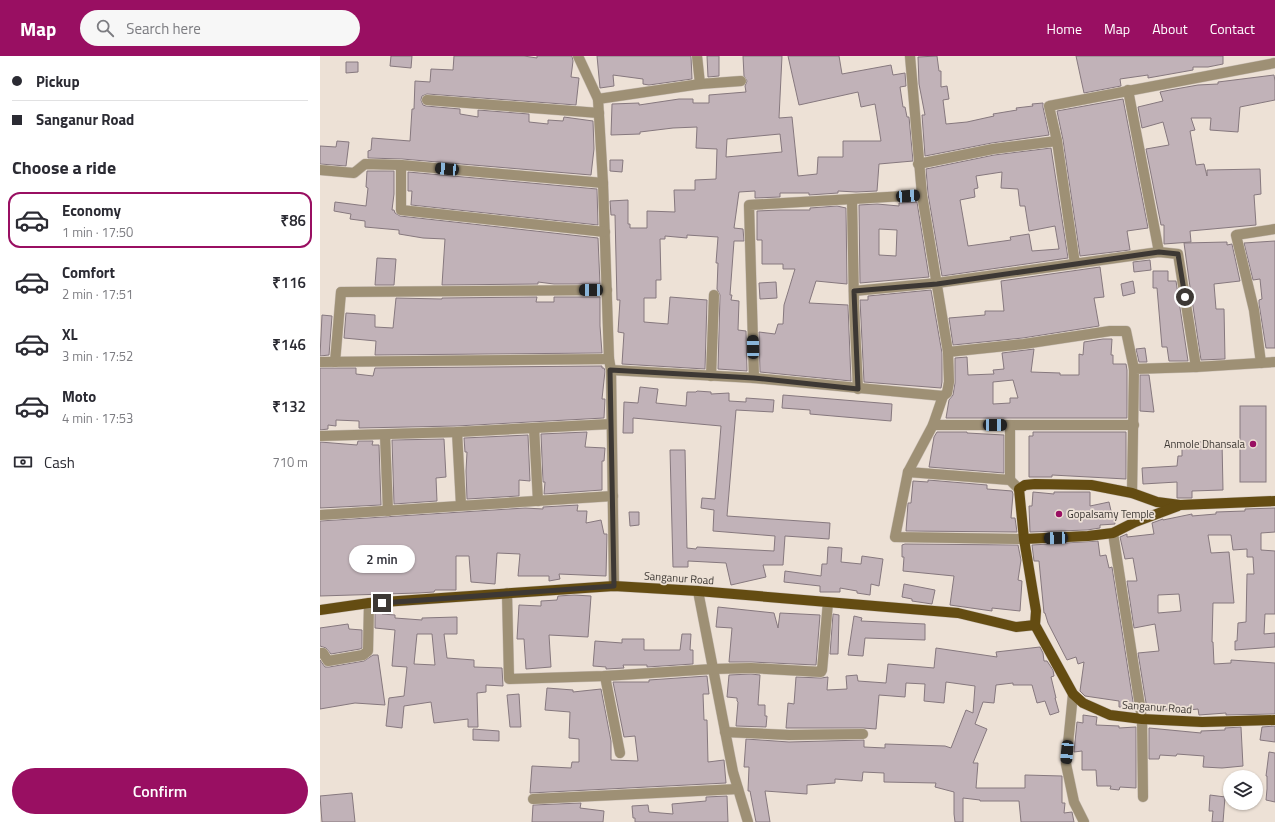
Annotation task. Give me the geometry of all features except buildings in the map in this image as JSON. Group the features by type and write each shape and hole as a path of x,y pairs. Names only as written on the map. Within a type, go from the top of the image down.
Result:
{"main road":[{"path":"1019,489 1025,485 1035,484 1091,485 1132,493 1157,502 1180,505 1275,501"},
{"name":"Sanganur Road","path":"1019,489 1024,539 1036,611 1035,625 1073,694 1083,703 1110,715 1142,719 1202,722 1275,720"},
{"path":"1024,539 1088,536 1113,533 1136,522 1180,505"},
{"name":"Sanganur Road","path":"320,610 369,603 614,586 698,591 958,613 1016,627 1035,625"}],"street":[{"path":"578,56 598,99 599,113 610,370 614,586"},
{"path":"697,56 700,84"},
{"path":"910,56 918,164 948,352 949,382 947,393 943,396 933,425 908,472 895,538 1024,539"},
{"path":"1074,264 1057,141 1049,106 1275,63"},
{"path":"598,99 700,84 741,81"},
{"path":"1128,90 1159,252"},
{"path":"427,100 599,113"},
{"path":"918,164 993,149 1057,141"},
{"path":"320,170 354,173 365,164 401,165 603,182"},
{"path":"401,165 401,210 605,232"},
{"path":"754,378 749,205 922,195"},
{"path":"852,200 858,389"},
{"path":"1261,363 1254,310 1236,235 1275,229"},
{"path":"854,291 937,284 1159,252 1178,254 1196,367"},
{"path":"335,362 341,292 607,290"},
{"path":"711,376 714,295"},
{"path":"948,352 1024,344 1110,331 1126,331 1134,369 1132,493"},
{"path":"320,362 609,359"},
{"path":"1134,369 1275,362"},
{"path":"610,370 754,378 943,396"},
{"path":"320,436 385,435 611,424"},
{"path":"933,425 1134,425"},
{"path":"1010,425 1010,480"},
{"path":"534,428 538,501"},
{"path":"457,432 461,505"},
{"path":"385,435 388,511"},
{"path":"908,472 1010,480 1019,489"},
{"path":"320,515 613,496"},
{"path":"1113,533 1142,719 1143,797"},
{"path":"698,591 733,772 748,822"},
{"path":"507,593 509,679 605,676 751,668 821,672 828,602"},
{"path":"320,653 323,653 328,661 364,655 368,651 369,603"},
{"path":"605,676 620,753"},
{"path":"1073,694 1066,764 1074,802 1084,822"},
{"path":"725,732 789,735 864,734"},
{"path":"533,800 738,789"}],"place":[{"name":"Anmole Dhansala","path":"1253,444"},
{"name":"Gopalsamy Temple","path":"1059,514"}],"route":[{"path":"382,603 614,586 610,370 754,378 858,389 854,291 937,284 1159,252 1178,254 1185,297"}]}
